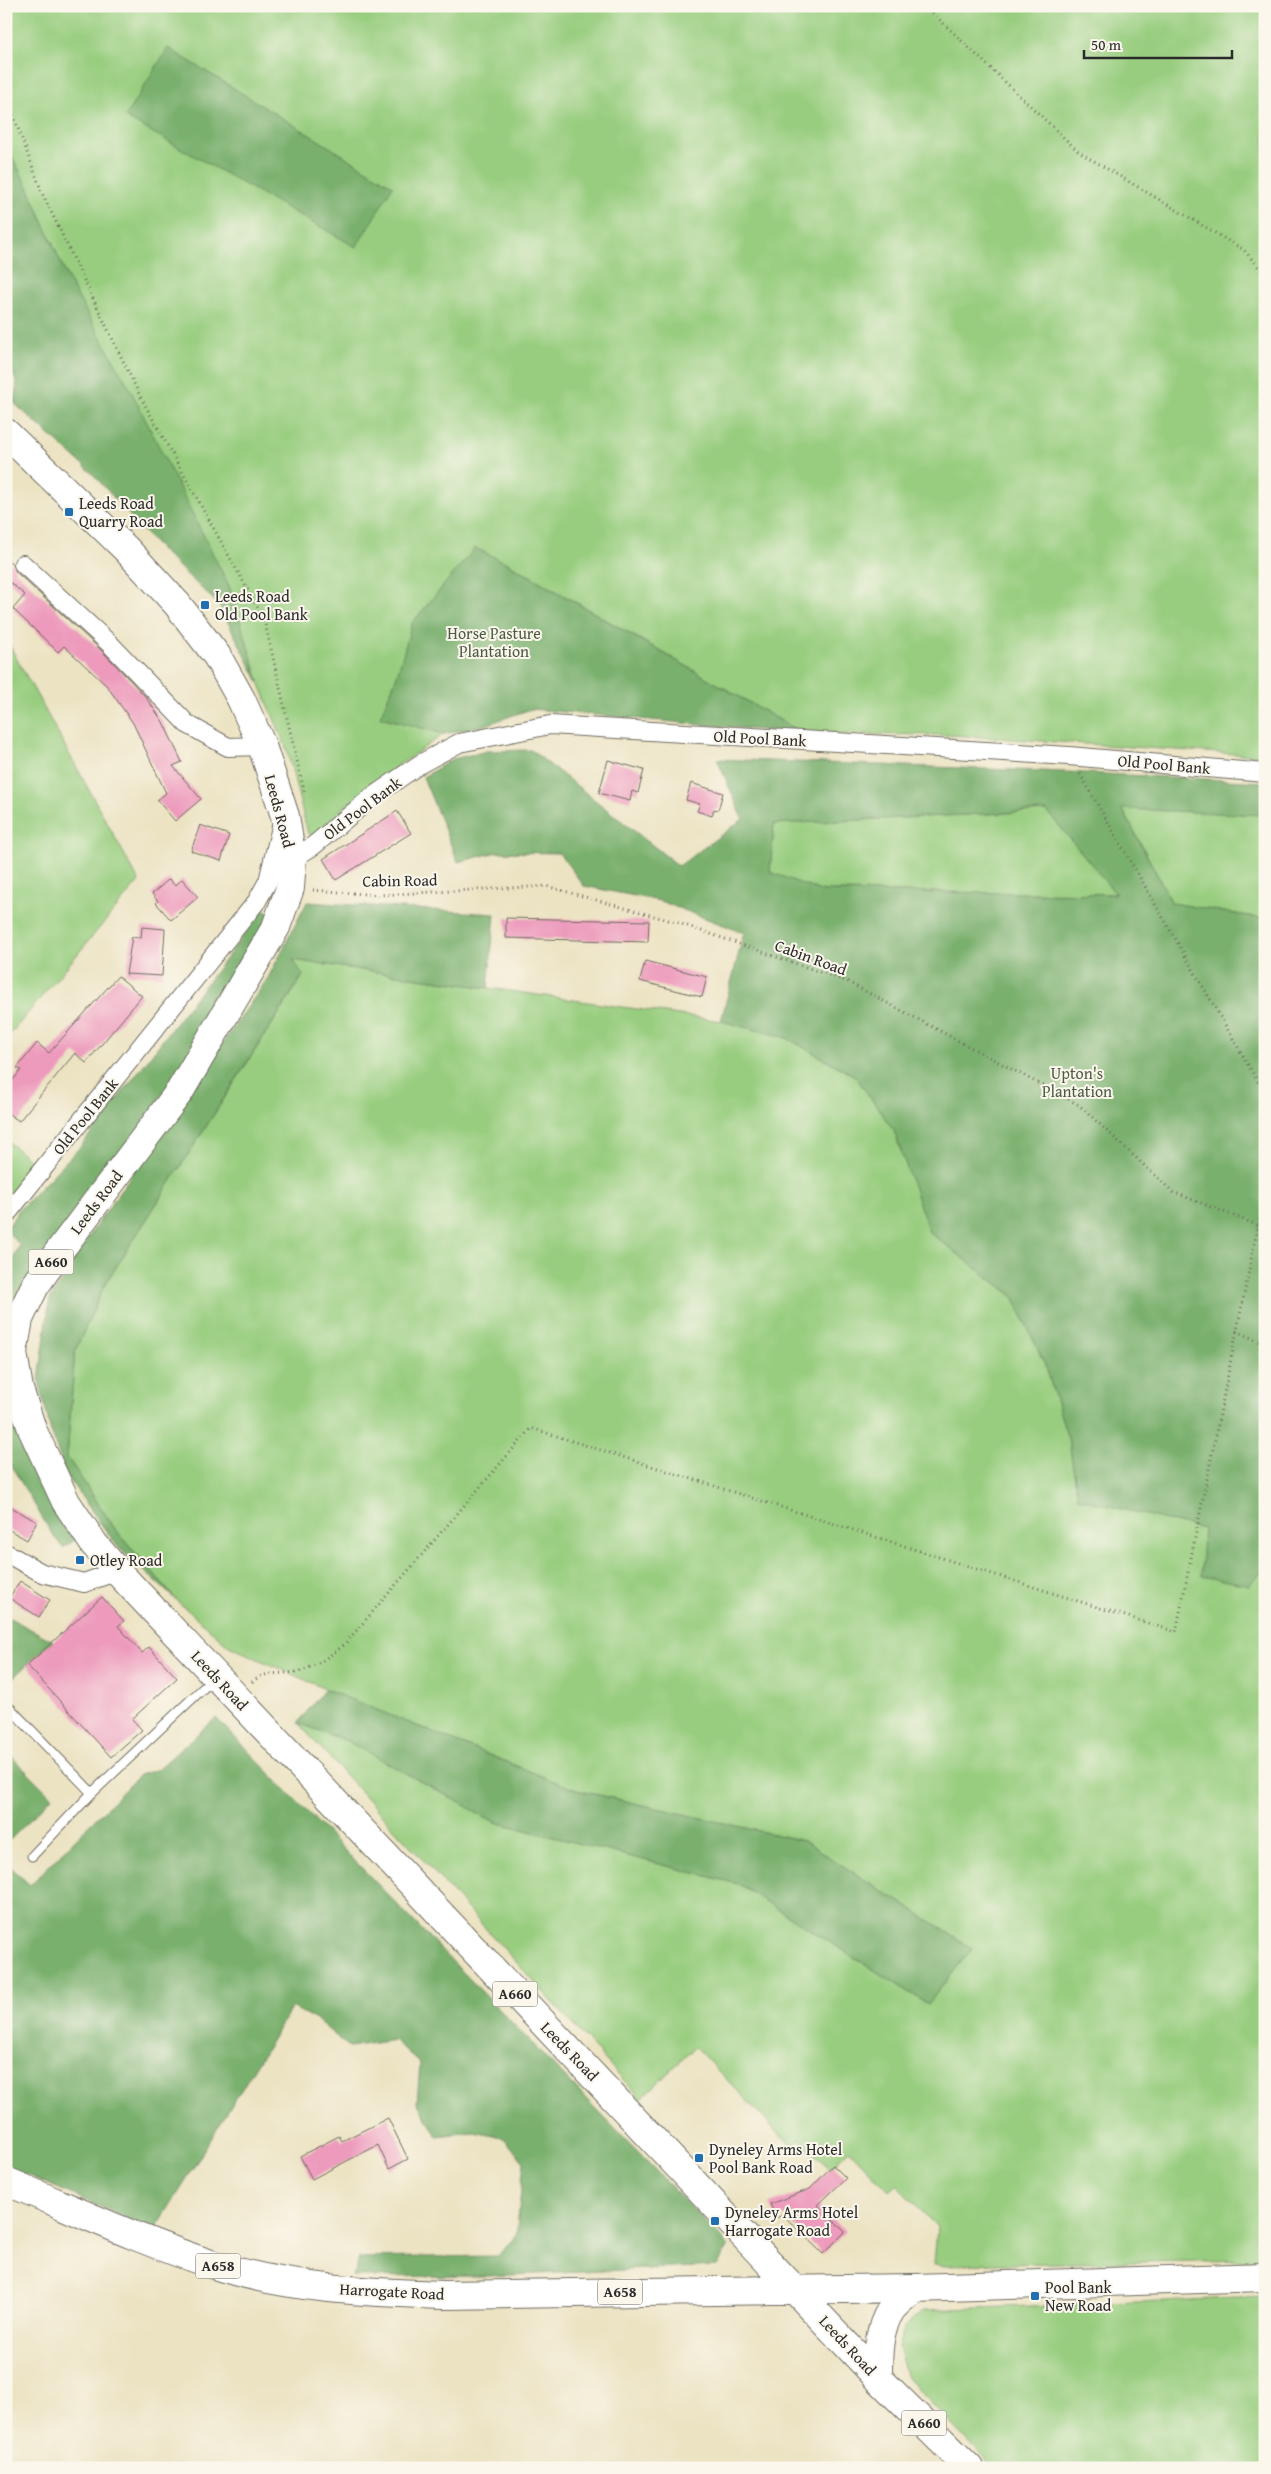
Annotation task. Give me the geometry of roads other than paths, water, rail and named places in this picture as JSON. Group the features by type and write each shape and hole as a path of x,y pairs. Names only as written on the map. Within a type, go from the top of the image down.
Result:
{"highway":[{"name":"Leeds Road","path":"7,435 126,549 177,604 217,656 241,699 262,746 284,816 292,859 290,888 276,927 180,1091 57,1254 35,1286 19,1319 13,1353 19,1389 32,1429 66,1502 94,1544 117,1571 878,2378 970,2468"},
{"name":"Harrogate Road","path":"6,2181 123,2231 214,2265 304,2285 368,2292 443,2295 796,2289"},
{"name":"A658","path":"796,2289 914,2288 1265,2277"},
{"path":"878,2378 878,2354 882,2329 892,2309 914,2288"}],"street":[{"path":"22,564 110,644 187,724 228,747 262,746"},
{"name":"Old Pool Bank","path":"292,859 313,846 372,797 420,764 460,743 550,725 1069,756 1265,773"},
{"name":"Old Pool Bank","path":"6,1215 257,901 268,881 284,816"},
{"path":"6,1553 42,1573 84,1583 117,1571"}],"lane":[{"path":"32,1856 92,1793 216,1676"},
{"path":"9,1707 92,1793"}],"place":[{"name":"Leeds Road Quarry Road","path":"69,512"},
{"name":"Leeds Road Old Pool Bank","path":"205,605"},
{"name":"Otley Road","path":"80,1560"},
{"name":"Dyneley Arms Hotel Pool Bank Road","path":"699,2158"},
{"name":"Dyneley Arms Hotel Harrogate Road","path":"715,2221"},
{"name":"Pool Bank New Road","path":"1035,2296"}],"park label":[{"name":"Horse Pasture Plantation","path":"494,642"},
{"name":"Upton's Plantation","path":"1077,1082"}]}
